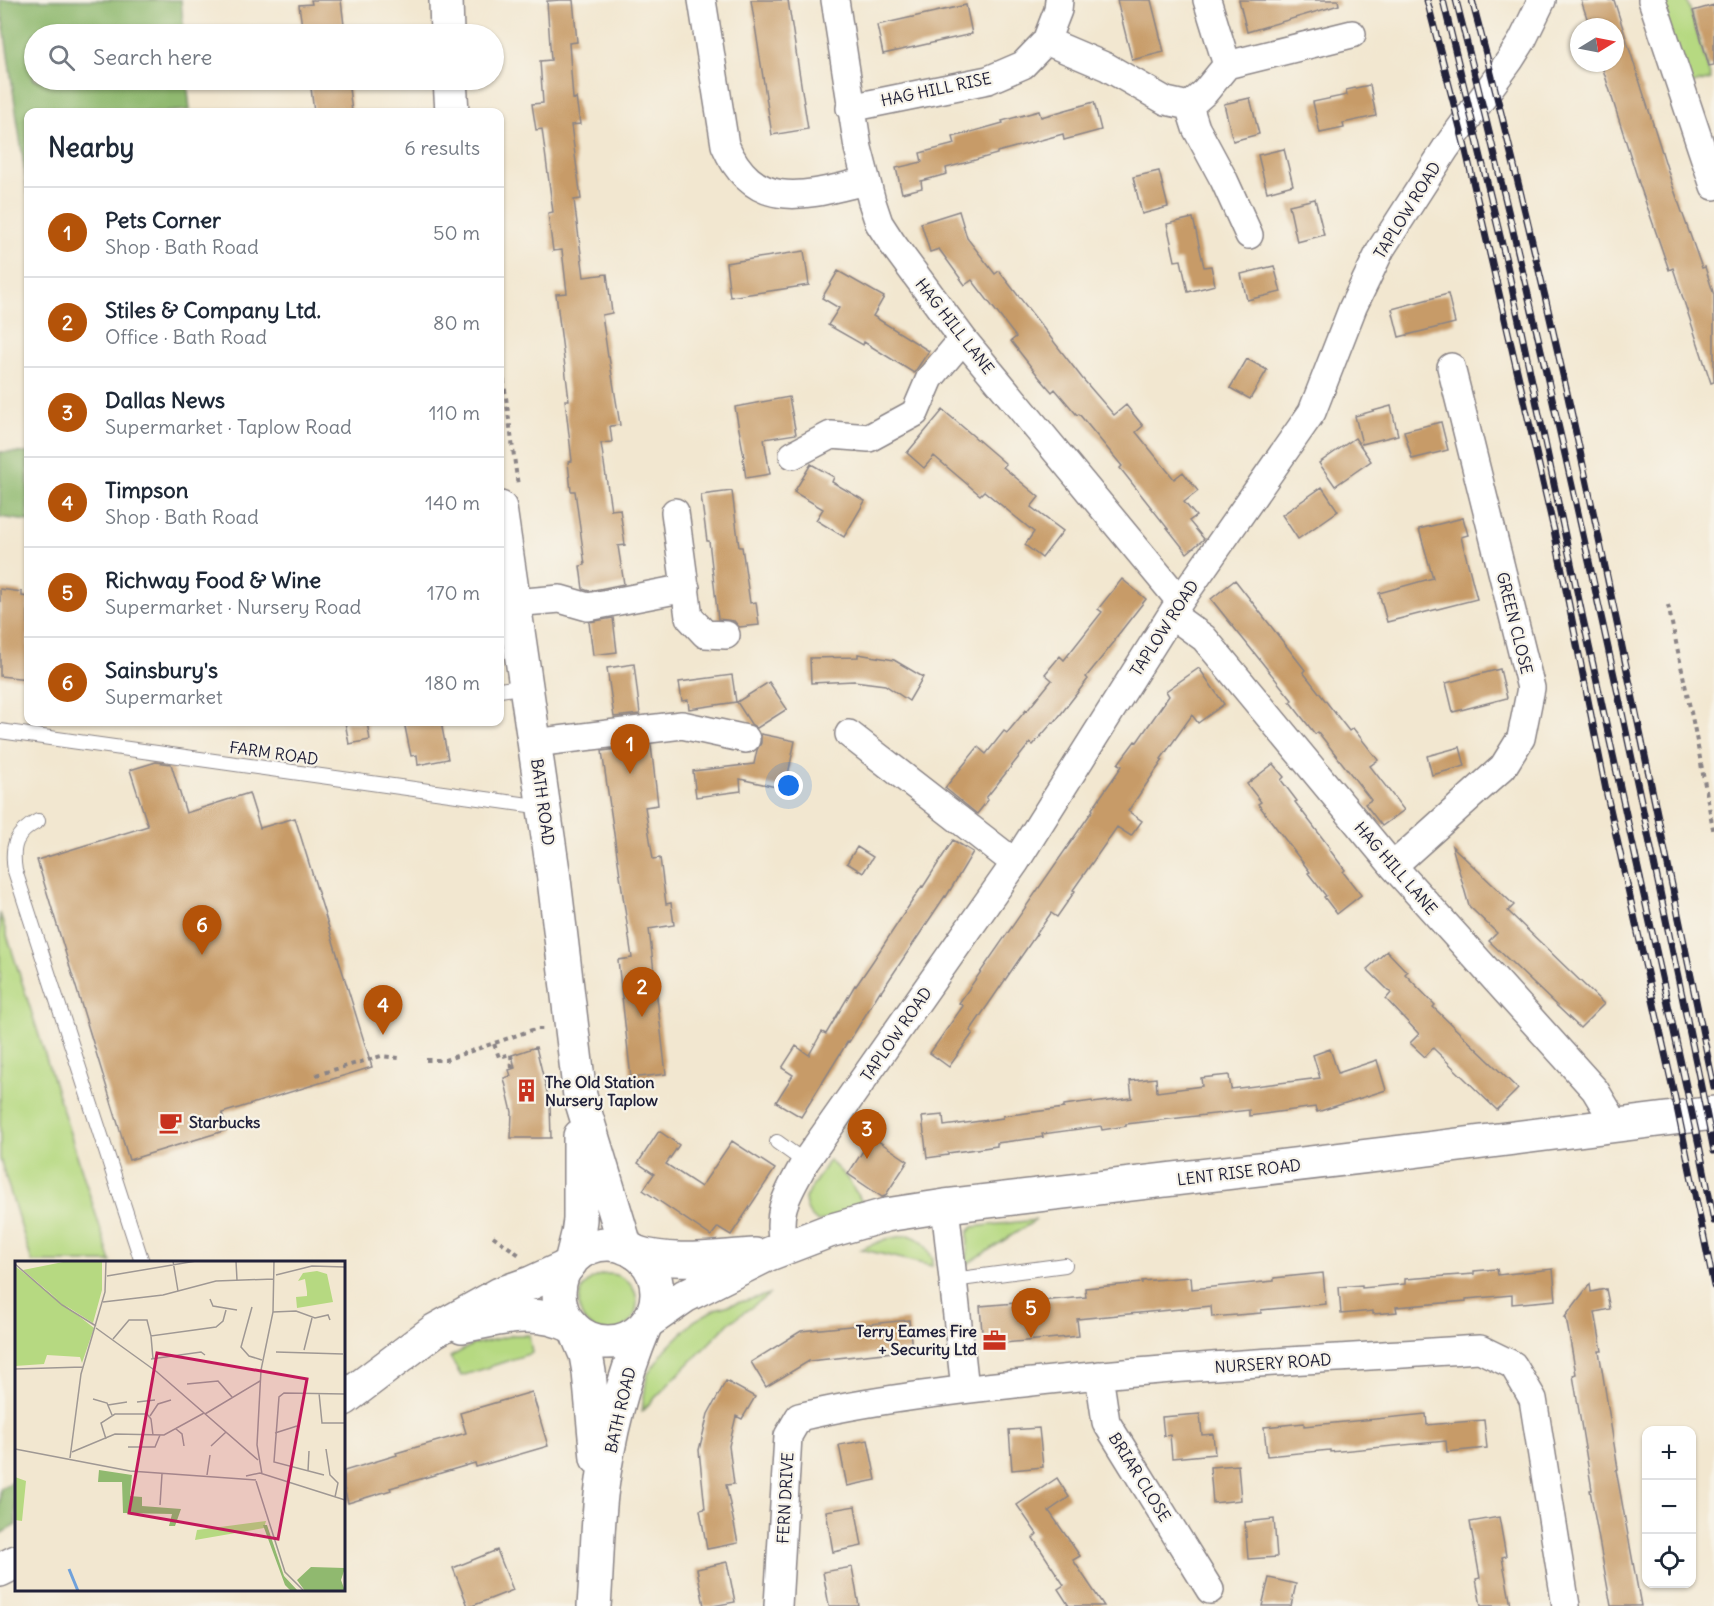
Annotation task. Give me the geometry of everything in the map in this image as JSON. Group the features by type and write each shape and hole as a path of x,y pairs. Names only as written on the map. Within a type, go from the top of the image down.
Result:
{"main road":[{"path":"446,0 447,24"},
{"path":"451,90 452,108"},
{"name":"BATH ROAD","path":"504,537 513,603 513,688 534,743 553,870 580,1096 580,1220 569,1264"},
{"name":"BATH ROAD","path":"580,1096 630,1250"},
{"name":"LENT RISE ROAD","path":"647,1324 685,1296 776,1251 829,1231 886,1215 1714,1113"},
{"path":"345,1398 434,1331 500,1294 531,1283 569,1264 582,1252 597,1246 611,1244 630,1250 644,1259 656,1281 656,1307 647,1324 625,1340 597,1341 550,1318 524,1315 434,1331"},
{"name":"LENT RISE ROAD","path":"630,1250 678,1260 776,1251"},
{"path":"569,1264 561,1281 560,1296 564,1313 574,1328"},
{"name":"BATH ROAD","path":"594,1606 601,1496 615,1421 631,1362 647,1324"},
{"name":"BATH ROAD","path":"574,1328 586,1355 589,1372 601,1496"},
{"path":"0,1570 15,1562"}],"street":[{"path":"702,0 725,145 730,157 748,180 772,193 800,195 815,194 866,181"},
{"name":"HAG HILL LANE","path":"835,0 850,108 866,181 879,223 891,243 963,339 1176,608 1204,638 1393,866 1595,1090 1616,1125"},
{"name":"HAG HILL RISE","path":"850,108 988,80 1023,65 1046,41 1058,10 1059,0"},
{"path":"1207,0 1227,65"},
{"name":"TAPLOW ROAD","path":"776,1251 783,1208 805,1162 1015,863 1176,608 1312,412 1353,307 1381,249 1446,148 1510,60 1542,0"},
{"path":"1652,0 1714,186"},
{"path":"1189,106 1205,92 1227,65 1352,34"},
{"path":"1046,41 1107,67 1167,101 1189,106"},
{"path":"1189,106 1196,128 1224,180 1249,235"},
{"path":"793,455 831,435 869,438 915,413 930,378 963,339"},
{"name":"GREEN CLOSE","path":"1393,866 1503,767 1521,738 1531,688 1451,367"},
{"path":"675,512 689,617 705,634 726,635"},
{"path":"513,603 560,598 588,607 686,588"},
{"path":"534,743 682,725 746,739"},
{"path":"849,734 1015,863"},
{"path":"945,1206 965,1389"},
{"name":"NURSERY ROAD","path":"965,1389 1099,1375 1480,1349 1513,1365 1533,1399 1566,1606"},
{"name":"BRIAR CLOSE","path":"1099,1375 1106,1422 1197,1582"},
{"name":"FERN DRIVE","path":"778,1606 788,1436 799,1417 828,1410 965,1389"}],"lane":[{"name":"FARM ROAD","path":"0,731 543,807"},
{"path":"38,821 27,827 14,845 12,856 15,871 141,1261"},
{"path":"777,1142 805,1162"},
{"path":"953,1280 1065,1265"}],"path":[{"path":"1668,605 1711,806 1714,834"},
{"path":"426,1060 446,1060 535,1029 543,1029 549,1033"},
{"path":"494,1044 499,1057 511,1054 512,1069"},
{"path":"316,1075 381,1056 399,1058"},
{"path":"493,1236 525,1259"}],"green space":[{"path":"0,0 181,0 183,24 24,24 24,90 188,90 190,108 24,108 24,166"},
{"path":"1667,0 1687,0 1711,79 1686,86 1661,8"},
{"path":"0,452 24,453 24,520 0,517"},
{"path":"0,913 111,1261 32,1261 0,1159"},
{"path":"829,1160 847,1178 866,1208 818,1222 808,1212 805,1198"},
{"path":"1036,1220 967,1264 968,1232 973,1227"},
{"path":"909,1235 924,1244 933,1260 932,1266 861,1249 886,1239"},
{"path":"608,1274 619,1276 632,1287 637,1303 635,1314 624,1327 608,1332 597,1330 584,1319 579,1303 581,1292 592,1279"},
{"path":"770,1294 729,1323 642,1411 647,1375 666,1349 694,1321 715,1309"},
{"path":"514,1335 529,1335 532,1353 461,1376 450,1357 472,1345"},
{"path":"15,1481 15,1526 0,1534 0,1489"}],"building":[{"path":"311,0 341,0 344,24 302,24 299,5 312,4"},
{"path":"573,0 577,42 569,43 573,99 576,98 580,124 571,125 581,199 574,200 584,277 607,274 612,313 602,315 620,425 610,426 612,442 601,443 611,510 620,509 625,545 618,546 624,584 589,591 583,589 580,566 585,565 575,491 571,491 568,462 572,461 565,400 569,400 556,294 567,293 562,250 553,251 548,213 553,212 542,129 536,130 532,104 543,103 540,61 551,60 547,1"},
{"path":"751,0 788,0 808,129 772,135"},
{"path":"1117,0 1151,0 1164,52 1132,60"},
{"path":"1239,0 1338,0 1339,5 1247,32"},
{"path":"1581,0 1614,0 1620,18 1587,18"},
{"path":"966,5 972,34 883,54 877,25"},
{"path":"1714,5 1714,65 1709,66 1693,11"},
{"path":"1624,32 1672,184 1714,295 1714,382 1711,383 1673,268 1669,270 1604,72 1624,72"},
{"path":"1370,85 1376,116 1343,123 1344,128 1320,133 1313,102 1347,95 1346,90"},
{"path":"311,90 349,90 352,108 314,108"},
{"path":"1250,98 1259,134 1233,141 1224,104"},
{"path":"1094,102 1101,130 1064,140 1063,134 946,168 947,174 921,181 922,188 902,193 896,168 922,162 920,153 955,144 953,137 1039,111 1041,117"},
{"path":"1284,149 1293,185 1267,192 1258,155"},
{"path":"1159,171 1168,207 1142,214 1133,177"},
{"path":"1315,199 1324,235 1297,242 1289,205"},
{"path":"959,211 967,238 995,274 999,271 1082,378 1114,415 1126,405 1143,426 1136,432 1174,479 1183,472 1198,491 1184,502 1196,516 1189,521 1204,539 1187,553 1120,468 1122,466 1079,414 1077,415 1055,389 1052,392 1039,377 1011,341 1016,337 972,280 965,285 939,249 930,252 921,223"},
{"path":"1193,218 1204,267 1211,266 1215,285 1188,292 1181,260 1175,261 1167,224"},
{"path":"804,251 809,285 730,297 726,263"},
{"path":"1274,266 1281,292 1247,300 1241,274"},
{"path":"838,271 884,297 873,316 929,351 914,373 864,342 863,345 828,325 839,308 822,298"},
{"path":"1448,294 1455,323 1399,337 1392,309"},
{"path":"1247,359 1267,370 1250,399 1230,388"},
{"path":"789,397 796,434 764,439 770,474 746,478 735,407"},
{"path":"1391,406 1398,435 1362,444 1355,416"},
{"path":"943,410 1006,464 1003,467 1039,497 1031,507 1063,531 1042,558 1025,545 1034,532 984,491 980,495 934,456 924,468 907,453"},
{"path":"1441,422 1448,450 1412,459 1404,431"},
{"path":"1355,438 1371,461 1335,486 1319,463"},
{"path":"811,464 834,477 832,482 865,501 844,537 816,520 823,509 794,492"},
{"path":"1322,487 1338,511 1298,539 1282,515"},
{"path":"732,491 739,547 742,547 750,603 756,602 759,625 739,627 734,621 718,619 701,495"},
{"path":"1463,518 1468,535 1461,537 1477,599 1387,622 1379,593 1433,578 1419,529"},
{"path":"1122,579 1146,599 1054,723 1033,745 1030,743 986,798 988,800 977,814 945,788 978,747 986,754 1004,731 1007,733 1027,711 1052,680 1045,674 1060,656 1064,660 1102,612 1098,609"},
{"path":"1235,580 1349,731 1353,728 1378,760 1370,766 1404,810 1382,826 1365,804 1371,800 1318,732 1315,734 1290,702 1292,700 1211,599"},
{"path":"0,589 22,592 24,596 24,679 0,676"},
{"path":"613,618 617,652 593,655 589,622"},
{"path":"858,654 894,660 923,677 909,701 885,685 854,681 811,683 810,658 858,657"},
{"path":"634,664 640,714 614,717 607,668"},
{"path":"1199,668 1224,704 1198,723 1192,715 1128,811 1142,821 1131,836 1117,827 1057,917 1051,913 970,1031 973,1033 949,1067 930,1053 963,1006 959,1003 1093,810 1122,766 1118,764 1135,741 1137,742 1169,696 1166,691"},
{"path":"1500,669 1507,698 1453,712 1446,683"},
{"path":"732,675 736,702 689,709 688,700 682,701 679,682"},
{"path":"769,682 787,709 757,728 751,724 737,702"},
{"path":"346,726 368,726 370,740 349,744"},
{"path":"405,726 442,726 448,759 418,765 417,755 411,756"},
{"path":"761,734 795,741 785,789 740,779 741,791 696,797 693,771 754,764 761,743"},
{"path":"651,745 658,805 645,807 653,859 660,858 666,904 671,903 674,925 649,929 666,1074 631,1078 618,960 632,958 602,751"},
{"path":"1460,747 1465,766 1432,775 1427,756"},
{"path":"156,762 171,764 186,813 249,793 260,828 295,818 372,1067 222,1113 227,1130 129,1160 37,860 148,826 130,770"},
{"path":"1273,764 1284,777 1281,780 1297,801 1295,802 1330,848 1345,870 1343,872 1361,895 1337,914 1308,873 1310,872 1258,804 1261,802 1247,784"},
{"path":"953,840 973,852 946,897 880,991 801,1117 776,1102 793,1075 782,1068 796,1046 809,1055 822,1032 826,1034 855,985"},
{"path":"1452,846 1514,905 1508,911 1604,1004 1580,1028 1489,941 1497,933 1469,906"},
{"path":"857,847 873,857 863,873 847,863"},
{"path":"1387,951 1407,972 1405,974 1435,1005 1433,1007 1518,1089 1497,1110 1433,1048 1425,1057 1410,1043 1419,1034 1386,999 1391,993 1367,969"},
{"name":"The Old Station Nursery Taplow","path":"536,1047 550,1104 551,1138 511,1138 512,1112 504,1078 511,1076 509,1070 515,1068 512,1055"},
{"path":"1330,1049 1338,1073 1377,1060 1386,1090 1317,1112 1315,1107 1249,1116 1249,1110 1126,1124 1126,1126 1102,1130 1101,1126 1042,1134 1043,1137 997,1143 997,1146 927,1158 922,1117 943,1115 944,1126 1064,1108 1064,1105 1132,1098 1130,1081 1156,1078 1157,1092 1202,1086 1201,1078 1229,1075 1231,1089 1320,1078 1313,1055"},
{"path":"659,1131 679,1145 666,1164 701,1187 732,1141 775,1169 731,1235 718,1227 711,1236 643,1190 654,1174 638,1163"},
{"path":"872,1137 908,1161 885,1196 882,1197 848,1174"},
{"path":"1497,1269 1498,1275 1553,1269 1556,1300 1512,1304 1512,1295 1396,1307 1397,1312 1373,1314 1373,1311 1341,1314 1339,1287 1362,1285 1362,1288 1405,1284 1405,1279 1474,1274 1474,1271"},
{"path":"1323,1273 1326,1304 1212,1317 1211,1306 1077,1319 1079,1336 983,1345 980,1306 1086,1297 1085,1288 1142,1283 1142,1281 1191,1277 1192,1289 1274,1281 1274,1278"},
{"path":"1590,1284 1591,1292 1606,1289 1610,1309 1595,1312 1602,1351 1599,1351 1618,1469 1616,1470 1641,1606 1611,1606 1590,1490 1592,1490 1573,1375 1576,1374 1565,1317"},
{"path":"909,1320 912,1350 809,1361 766,1387 751,1362 801,1331"},
{"path":"726,1381 755,1397 742,1419 736,1416 729,1446 734,1484 726,1485 738,1543 707,1549 700,1510 705,1509 699,1450 708,1414"},
{"path":"532,1392 548,1446 476,1467 475,1463 348,1503 345,1492 345,1471 466,1433 460,1413"},
{"path":"1200,1414 1202,1435 1213,1434 1215,1454 1172,1458 1170,1435 1164,1436 1162,1417"},
{"path":"1426,1414 1427,1425 1484,1420 1487,1448 1447,1452 1446,1441 1267,1456 1264,1427 1304,1423 1304,1426"},
{"path":"1039,1428 1043,1467 1012,1470 1009,1430"},
{"path":"868,1440 876,1480 847,1486 839,1445"},
{"path":"1238,1465 1241,1500 1213,1503 1210,1467"},
{"path":"1057,1478 1069,1497 1049,1511 1080,1556 1073,1560 1104,1606 1069,1606 1058,1589 1064,1585 1033,1538 1037,1534 1017,1505"},
{"path":"855,1506 862,1546 833,1552 826,1511"},
{"path":"1499,1517 1506,1556 1502,1557 1511,1606 1481,1606 1476,1579 1480,1578 1470,1522"},
{"path":"1274,1519 1277,1557 1248,1559 1245,1522"},
{"path":"497,1550 513,1590 468,1606 453,1568"},
{"path":"727,1562 735,1602 704,1606 697,1569"},
{"path":"852,1567 859,1606 829,1606 823,1572"},
{"path":"1269,1578 1296,1584 1291,1606 1262,1606"}],"railway":[{"path":"1427,0 1466,151 1554,530 1607,795 1675,1098 1714,1286"},
{"path":"1443,0 1507,265 1714,1221"},
{"path":"1456,0 1531,305 1577,508 1714,1151"},
{"path":"1472,0 1522,198 1568,397 1714,1087"}],"place":[{"name":"Pets Corner","path":"630,774"},
{"name":"Sainsbury's","path":"202,955"},
{"name":"Stiles & Company Ltd.","path":"642,1017"},
{"name":"Timpson","path":"383,1035"},
{"name":"The Old Station Nursery Taplow","path":"527,1091"},
{"name":"Starbucks","path":"171,1122"},
{"name":"Dallas News","path":"867,1159"},
{"name":"Richway Food & Wine","path":"1031,1338"},
{"name":"Terry Eames Fire + Security Ltd","path":"995,1340"}]}
